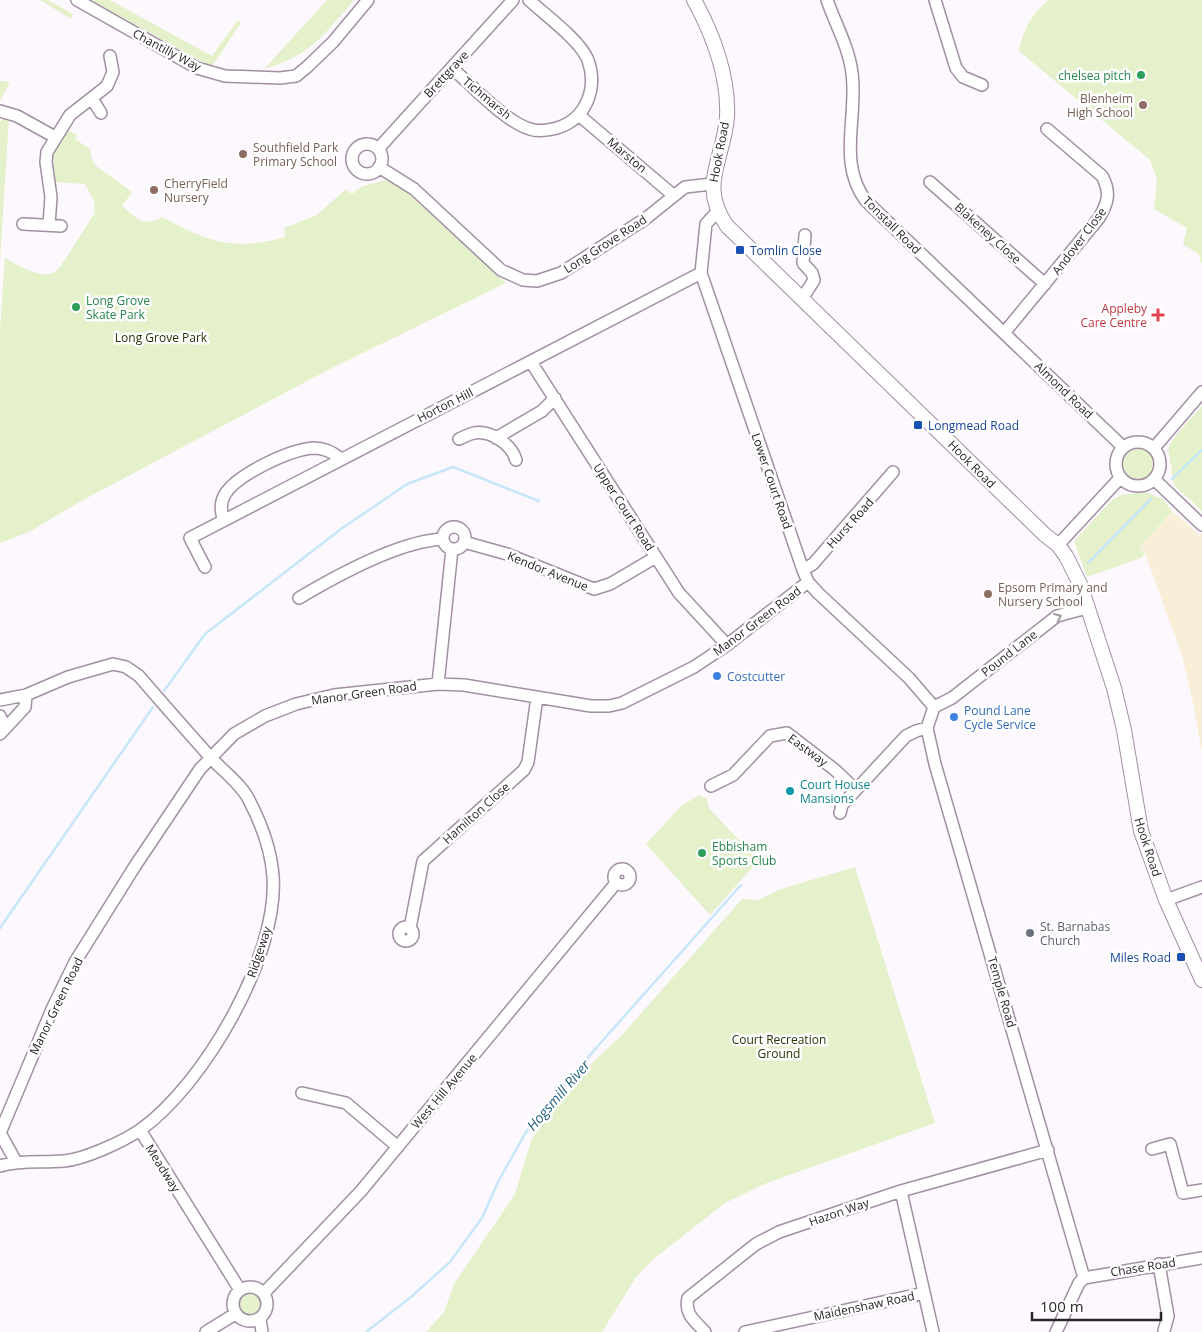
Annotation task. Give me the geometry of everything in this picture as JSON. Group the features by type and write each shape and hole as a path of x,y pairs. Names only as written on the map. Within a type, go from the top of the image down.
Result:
{"main road":[{"name":"Hook Road","path":"696,1 716,52 726,98 724,134 712,184 717,212 727,226 1045,536 1058,546 1072,566 1114,688 1124,730 1141,831 1166,900 1202,980"}],"street":[{"name":"Chantilly Way","path":"77,0 175,57 203,70 239,77 293,76 307,67 333,42 368,0"},
{"name":"Brettgrave","path":"378,149 513,0"},
{"path":"529,0 578,45 588,60 590,91 580,116"},
{"name":"Tonstall Road","path":"827,0 852,73 850,164 858,190 866,201 1004,333"},
{"path":"934,0 956,68 963,77 982,85"},
{"path":"23,224 55,225 46,158 55,137 73,113 104,89 110,80 113,70 110,56"},
{"name":"Tichmarsh","path":"452,68 510,119 531,130 556,128 580,116"},
{"path":"92,99 101,113"},
{"path":"0,111 17,116 55,137"},
{"name":"Marston","path":"580,116 673,195"},
{"name":"Andover Close","path":"1004,333 1099,218 1108,202 1108,193 1102,176 1047,129"},
{"path":"361,144 371,144 378,149 382,158 379,168 372,173 362,173 355,169 352,160 354,150 361,144"},
{"name":"Long Grove Road","path":"379,168 390,172 414,189 501,270 523,280 537,281 561,273 645,219 685,187 712,184"},
{"name":"Blakeney Close","path":"930,182 1045,284"},
{"name":"Lower Court Road","path":"717,212 706,224 701,273 808,582 910,678 934,707"},
{"path":"802,299 814,280 812,273 803,263 805,235"},
{"name":"Horton Hill","path":"205,567 190,538 701,273"},
{"name":"Almond Road","path":"1004,333 1123,447"},
{"name":"Upper Court Road","path":"530,362 555,398 679,594 727,645"},
{"path":"1154,448 1202,392"},
{"path":"496,438 542,411 555,398"},
{"path":"459,439 480,432 496,438 511,448 516,460"},
{"path":"1141,442 1154,448 1160,462 1159,469 1154,479 1148,484 1134,486 1120,478 1116,461 1123,447 1141,442"},
{"path":"224,520 221,512 221,503 225,493 234,484 277,458 314,448 334,452 341,459"},
{"name":"Hurst Road","path":"803,570 813,564 893,472"},
{"path":"1058,546 1120,478"},
{"path":"1154,479 1202,525"},
{"path":"456,526 462,530 464,542 458,549 452,549 444,546 443,539 444,533 449,528 456,526"},
{"path":"299,598 347,570 424,541 443,539"},
{"name":"Kendor Avenue","path":"464,542 507,554 594,589 610,584 656,557"},
{"path":"438,684 452,549"},
{"name":"Manor Green Road","path":"0,1133 53,1007 75,962 134,866 210,757 234,734 264,716 296,704 334,695 438,684 464,685 591,706 616,704 694,667 727,645 808,582"},
{"name":"Pound Lane","path":"934,707 952,698 1056,616 1087,608"},
{"name":"Ridgeway","path":"26,695 89,670 113,664 126,666 139,676 248,798 267,847 273,876 272,905 256,966 211,1053 167,1106 140,1130"},
{"path":"0,700 26,695 25,707 2,731"},
{"name":"Hamilton Close","path":"410,928 423,861 524,770 528,762 537,697"},
{"path":"840,813 842,805 906,736 927,728 934,707"},
{"path":"0,716 2,731"},
{"name":"Temple Road","path":"927,728 959,848 1084,1278"},
{"name":"Eastway","path":"711,786 733,775 770,736 786,733 835,770 856,790"},
{"name":"West Hill Avenue","path":"264,1293 353,1200 616,883"},
{"path":"1166,900 1202,887"},
{"path":"302,1093 346,1103 398,1147"},
{"name":"Meadway","path":"0,1166 16,1162 71,1160 94,1153 140,1130 240,1290"},
{"path":"0,1133 16,1162"},
{"path":"1152,1149 1170,1144 1183,1193 1202,1190"},
{"name":"Hazon Way","path":"705,1332 687,1312 688,1298 756,1244 779,1232 901,1190 1048,1150"},
{"path":"901,1190 933,1332"},
{"name":"Chase Road","path":"1084,1278 1202,1258"},
{"path":"1159,1264 1168,1316 1164,1331"},
{"path":"1056,1332 1079,1283 1084,1278"},
{"path":"250,1287 264,1293 268,1304 264,1315 260,1319 244,1321 235,1314 234,1298 240,1290 250,1287"},
{"name":"Maidenshaw Road","path":"745,1332 924,1294"},
{"path":"206,1332 235,1314"},
{"path":"260,1319 262,1332"}],"shaded area":[{"path":"1172,511 1200,535 1202,533 1202,753 1182,656 1145,553 1139,547"}],"green space":[{"path":"40,0 48,0 73,14 71,19"},
{"path":"91,0 110,0 212,56 238,20 241,23 213,65 206,64"},
{"path":"327,0 354,0 324,34 305,51 280,64 264,69"},
{"name":"Blenheim High School","path":"1049,0 1202,0 1202,264 1198,253 1183,245 1187,228 1154,209 1157,179 1150,160 1019,51 1029,22"},
{"path":"0,81 10,82 0,101"},
{"path":"3,118 9,119 0,263 0,122"},
{"name":"Long Grove Park","path":"68,130 77,135 75,139 90,149 92,160 96,166 132,192 122,206 136,218 145,222 162,217 193,232 220,242 250,244 285,237 284,228 317,215 346,189 352,194 361,187 388,179 408,193 506,283 326,371 81,501 29,532 0,543 0,328 5,257 33,272 40,274 53,273 60,267 95,213 94,201 85,184 55,182 53,154"},
{"path":"1202,406 1202,511 1174,485 1168,448 1177,434"},
{"path":"1137,445 1150,451 1156,464 1150,477 1137,483 1124,477 1118,464 1124,451"},
{"path":"1145,492 1163,499 1172,511 1139,547 1145,553 1141,558 1087,577 1074,541 1111,501 1121,495"},
{"name":"Ebbisham Sports Club","path":"699,795 707,799 709,808 758,861 710,915 646,844 681,806"},
{"name":"Court Recreation Ground","path":"855,867 935,1123 767,1183 725,1203 656,1257 636,1277 602,1332 426,1332 444,1312 454,1284 515,1194 532,1138 594,1061 622,1035 742,899 759,900 781,889"},
{"path":"250,1291 259,1295 263,1304 259,1313 250,1317 241,1313 237,1304 241,1295"}],"waterway":[{"name":"Hogsmill River","path":"1172,479 1202,450"},
{"path":"164,691 205,634 341,529 407,484 453,467 539,501"},
{"name":"Hogsmill River","path":"1088,563 1151,499"},
{"path":"0,928 153,707"},
{"name":"Hogsmill River","path":"366,1332 411,1297 450,1262 482,1218 498,1182 526,1132 596,1048 741,885"}],"place":[{"name":"chelsea pitch","path":"1141,75"},
{"name":"Blenheim High School","path":"1143,105"},
{"name":"Southfield Park Primary School","path":"243,154"},
{"name":"CherryField Nursery","path":"154,190"},
{"name":"Tomlin Close","path":"740,250"},
{"name":"Long Grove Skate Park","path":"76,307"},
{"name":"Appleby Care Centre","path":"1158,315"},
{"name":"Longmead Road","path":"918,425"},
{"name":"Epsom Primary and Nursery School","path":"988,594"},
{"name":"Costcutter","path":"717,676"},
{"name":"Pound Lane Cycle Service","path":"954,717"},
{"name":"Court House Mansions","path":"790,791"},
{"name":"Ebbisham Sports Club","path":"702,853"},
{"name":"St. Barnabas Church","path":"1030,933"},
{"name":"Miles Road","path":"1181,957"}]}
